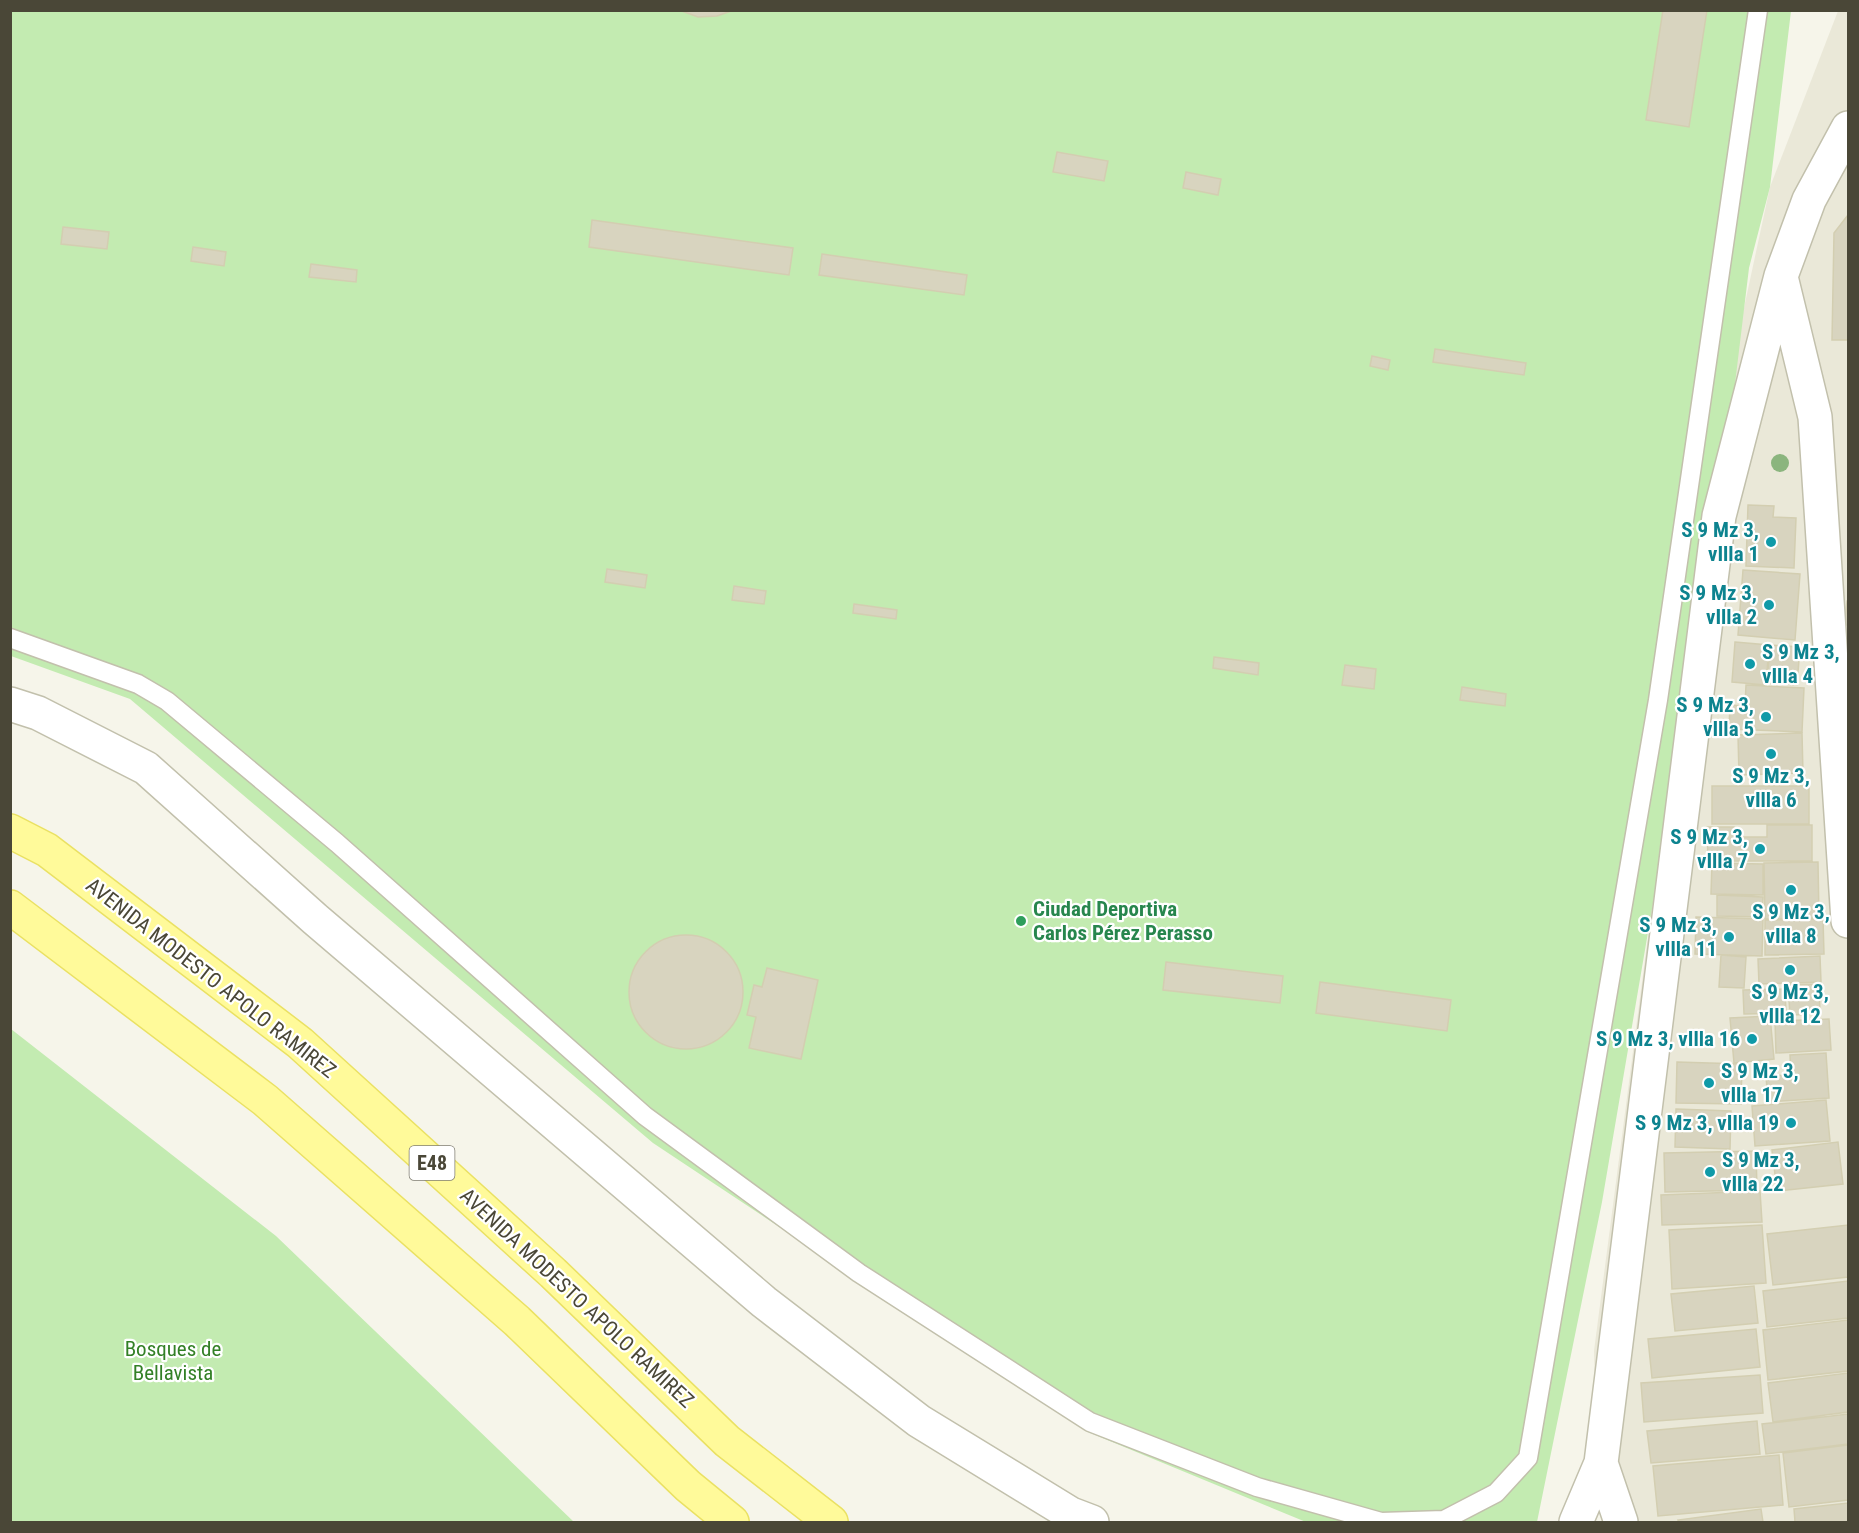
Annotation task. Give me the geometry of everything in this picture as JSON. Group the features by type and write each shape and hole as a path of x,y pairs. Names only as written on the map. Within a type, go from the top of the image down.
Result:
{"main road":[{"name":"AVENIDA MODESTO APOLO RAMIREZ","path":"10,831 47,850 300,1043 553,1273 727,1441 831,1522"},
{"path":"10,907 265,1100 517,1321 688,1486 732,1522"}],"street":[{"path":"1576,1522 1601,1463 1719,516 1781,276 1809,200 1848,128"},
{"path":"1781,276 1815,417 1847,876 1848,921"},
{"path":"10,704 38,713 146,768 315,919 764,1302 919,1421 1071,1514 1092,1522"},
{"path":"1601,1463 1621,1522"}],"lane":[{"path":"10,638 138,684 167,701 337,843 645,1116 859,1273 1089,1422 1257,1487 1381,1522 1444,1520 1496,1493 1528,1458 1658,700 1758,10"}],"shaded area":[{"path":"1838,11 1848,11 1848,1522 1611,1522 1597,1481 1594,1351 1708,475 1770,187"}],"green space":[{"name":"Ciudad Deportiva Carlos Pérez Perasso","path":"10,11 1791,11 1770,187 1749,268 1719,516 1602,1202 1537,1522 1306,1522 1088,1432 653,1143 130,699 11,656"},
{"name":"Bosques de Bellavista","path":"11,1029 276,1236 574,1522 11,1522"}],"building":[{"path":"679,10 734,10 717,16 698,17"},
{"path":"1663,10 1707,10 1689,127 1646,120"},
{"path":"1057,152 1108,161 1104,181 1053,172"},
{"path":"1186,172 1221,179 1218,195 1183,188"},
{"path":"1848,215 1848,340 1832,340 1834,233"},
{"path":"592,220 793,248 789,275 589,247"},
{"path":"63,227 109,232 107,249 61,244"},
{"path":"193,247 226,252 224,266 191,261"},
{"path":"822,254 967,275 964,295 819,275"},
{"path":"311,264 357,270 356,282 309,277"},
{"path":"1435,349 1526,363 1524,375 1433,362"},
{"path":"1372,356 1390,360 1388,370 1370,366"},
{"name":"S 9 Mz 3, vIlla 1","path":"1748,505 1774,506 1773,517 1796,518 1794,568 1746,566"},
{"path":"607,569 647,575 645,588 605,582"},
{"name":"S 9 Mz 3, vIlla 2","path":"1743,570 1800,574 1795,640 1738,635"},
{"path":"734,586 766,591 764,604 732,600"},
{"path":"1847,601 1848,625 1845,625"},
{"path":"854,604 897,610 896,619 853,613"},
{"name":"S 9 Mz 3, vIlla 4","path":"1735,642 1769,645 1766,685 1732,682"},
{"path":"1770,645 1800,647 1797,685 1767,683"},
{"path":"1214,657 1259,663 1258,675 1213,668"},
{"path":"1345,665 1376,669 1374,689 1342,685"},
{"name":"S 9 Mz 3, vIlla 5","path":"1746,685 1804,688 1802,732 1729,729 1730,705 1745,706"},
{"path":"1462,687 1506,694 1505,706 1460,700"},
{"name":"S 9 Mz 3, vIlla 6","path":"1802,733 1803,773 1739,775 1738,735"},
{"path":"1712,786 1809,786 1809,824 1712,824"},
{"name":"S 9 Mz 3, vIlla 7","path":"1767,825 1812,825 1812,861 1708,861 1707,827 1734,827 1734,837 1767,837"},
{"name":"S 9 Mz 3, vIlla 8","path":"1818,862 1819,918 1765,919 1764,863"},
{"path":"1712,863 1763,864 1763,895 1711,894"},
{"path":"1717,895 1763,897 1762,917 1717,916"},
{"name":"S 9 Mz 3, vIlla 11","path":"1696,917 1763,919 1762,956 1695,954"},
{"path":"1823,919 1824,954 1765,955 1765,920"},
{"path":"686,935 708,939 726,952 739,970 743,992 739,1014 726,1032 708,1045 686,1049 664,1045 646,1032 633,1014 629,992 633,970 646,952 664,939"},
{"path":"1721,955 1746,957 1744,988 1719,987"},
{"name":"S 9 Mz 3, vIlla 12","path":"1820,956 1821,982 1759,984 1758,959"},
{"path":"1166,962 1283,976 1280,1003 1163,990"},
{"path":"767,968 818,980 801,1059 749,1048 756,1017 747,1015 754,985 762,987"},
{"path":"1320,982 1451,1000 1447,1031 1316,1013"},
{"path":"1819,984 1820,1014 1790,1015 1788,985"},
{"path":"1785,989 1786,1013 1744,1014 1743,990"},
{"name":"S 9 Mz 3, vIlla 16","path":"1770,1016 1774,1059 1734,1063 1730,1018"},
{"path":"1829,1019 1831,1050 1776,1053 1775,1021"},
{"path":"1826,1053 1829,1098 1768,1102 1766,1076 1791,1075 1790,1055"},
{"name":"S 9 Mz 3, vIlla 17","path":"1677,1062 1742,1064 1741,1104 1676,1103"},
{"name":"S 9 Mz 3, vIlla 19","path":"1826,1100 1830,1141 1755,1146 1752,1106"},
{"path":"1676,1109 1731,1111 1730,1149 1675,1147"},
{"path":"1838,1142 1843,1184 1777,1191 1772,1150"},
{"name":"S 9 Mz 3, vIlla 22","path":"1756,1151 1757,1190 1665,1192 1664,1153"},
{"path":"1760,1191 1762,1222 1662,1225 1661,1195"},
{"path":"1762,1225 1766,1283 1672,1289 1669,1230"},
{"path":"1848,1225 1848,1277 1773,1285 1767,1234"},
{"path":"1848,1281 1848,1318 1767,1327 1763,1291"},
{"path":"1754,1286 1758,1323 1675,1331 1671,1294"},
{"path":"1848,1320 1848,1371 1768,1380 1763,1330"},
{"path":"1756,1329 1760,1367 1652,1378 1648,1339"},
{"path":"1848,1373 1848,1412 1773,1422 1768,1383"},
{"path":"1760,1375 1763,1413 1644,1422 1641,1383"},
{"path":"1848,1414 1848,1444 1766,1454 1762,1424"},
{"path":"1757,1421 1760,1454 1651,1463 1647,1431"},
{"path":"1848,1445 1848,1500 1789,1507 1783,1453"},
{"path":"1779,1455 1783,1505 1658,1516 1653,1466"},
{"path":"1848,1503 1848,1522 1795,1522 1794,1509"},
{"path":"1761,1509 1763,1522 1679,1522 1678,1520"}],"place":[{"name":"S 9 Mz 3, vIlla 1","path":"1771,542"},
{"name":"S 9 Mz 3, vIlla 2","path":"1769,605"},
{"name":"S 9 Mz 3, vIlla 4","path":"1750,664"},
{"name":"S 9 Mz 3, vIlla 5","path":"1766,717"},
{"name":"S 9 Mz 3, vIlla 6","path":"1771,754"},
{"name":"S 9 Mz 3, vIlla 7","path":"1760,849"},
{"name":"S 9 Mz 3, vIlla 8","path":"1791,890"},
{"name":"Ciudad Deportiva Carlos Pérez Perasso","path":"1021,921"},
{"name":"S 9 Mz 3, vIlla 11","path":"1729,937"},
{"name":"S 9 Mz 3, vIlla 12","path":"1790,970"},
{"name":"S 9 Mz 3, vIlla 16","path":"1752,1039"},
{"name":"S 9 Mz 3, vIlla 17","path":"1709,1083"},
{"name":"S 9 Mz 3, vIlla 19","path":"1791,1123"},
{"name":"S 9 Mz 3, vIlla 22","path":"1710,1172"}]}
